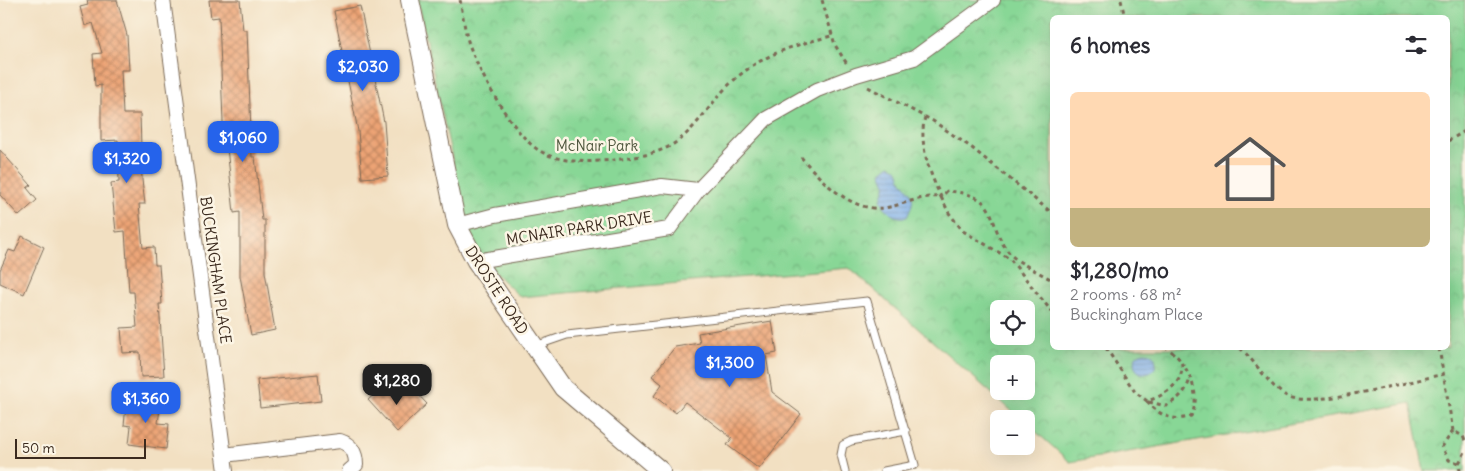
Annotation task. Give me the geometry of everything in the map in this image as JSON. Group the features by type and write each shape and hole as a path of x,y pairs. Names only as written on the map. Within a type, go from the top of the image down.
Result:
{"street":[{"name":"BUCKINGHAM PLACE","path":"163,0 226,471"},
{"name":"DROSTE ROAD","path":"410,0 457,225 476,262 563,388 661,471"},
{"name":"MCNAIR PARK DRIVE","path":"476,262 669,229 698,190 766,119 817,90 856,75 914,58 993,0"},
{"name":"MCNAIR PARK DRIVE","path":"457,225 495,216 662,186 698,190"},
{"path":"224,455 340,441 347,443 356,454 356,465 350,471"}],"lane":[{"path":"534,346 567,335 868,301 915,465 884,471"},
{"path":"845,471 841,455 843,445 850,441 906,432"}],"path":[{"path":"460,0 472,50 487,83 521,134 540,152 567,160 596,162 632,158 658,151 679,141 723,92 749,67 778,50 832,36"},
{"path":"822,0 832,36 844,61 866,85 925,117 972,148 1050,211"},
{"path":"1121,0 1124,15"},
{"path":"925,117 923,135 930,174 949,213 963,231 1050,279"},
{"path":"1450,141 1465,131"},
{"path":"801,157 823,182 859,205 883,208 928,195 940,197"},
{"path":"940,197 947,191 960,192 975,196 990,209 998,235 1011,257 1050,309"},
{"path":"1107,350 1135,392 1162,415 1183,419 1191,416 1195,408 1196,398 1190,377 1179,359 1169,350"},
{"path":"1242,350 1270,382 1288,397 1308,399 1380,389 1444,374"},
{"path":"1439,350 1453,431 1442,447 1449,460 1460,463"},
{"path":"1146,400 1163,396 1170,391 1182,366 1179,359"},
{"path":"1146,400 1166,406 1174,402 1188,387 1190,377"},
{"path":"1453,431 1463,436 1465,441"},
{"path":"1460,471 1460,463 1465,452"}],"green space":[{"name":"McNair Park","path":"417,0 1465,0 1465,471 1424,471 1411,403 1070,462 1035,431 1035,410 1011,410 999,400 1035,400 1035,355 990,355 990,392 849,268 520,297 468,247 451,153"}],"water":[{"path":"890,165 898,170 902,182 911,194 912,202 907,217 894,216 881,200 886,184 881,172"},
{"path":"1145,352 1155,359 1156,363 1149,373 1145,374 1135,367 1134,363 1141,353"}],"building":[{"path":"87,0 117,0 127,35 129,70 121,70 123,114 140,114 142,180 145,204 139,204 143,248 154,247 155,265 159,265 162,304 159,304 164,376 141,377 140,352 123,353 121,328 137,327 134,292 129,292 125,231 116,232 111,183 119,182 118,140 101,141 101,85 95,86 93,54 102,53 93,23 85,26 80,7 88,5"},
{"path":"209,0 240,0 243,30 247,30 252,157 255,157 262,220 265,220 265,272 275,330 251,335 240,276 240,212 234,213 227,148 224,148 219,17 211,18"},
{"path":"360,6 384,122 388,176 362,178 358,131 334,11"},
{"path":"0,150 31,185 27,188 37,200 19,216 0,195"},
{"path":"22,236 44,247 24,294 0,283 0,270 9,250 15,252"},
{"path":"772,321 777,353 766,355 772,392 801,414 759,469 727,445 732,438 685,402 676,413 654,396 662,384 652,376 675,347 700,343 698,333"},
{"path":"318,374 321,401 260,408 257,380"},
{"path":"387,383 401,398 412,388 427,404 397,432 368,400"},
{"path":"127,397 161,402 158,423 169,424 166,449 129,444 131,426 124,425"}]}
